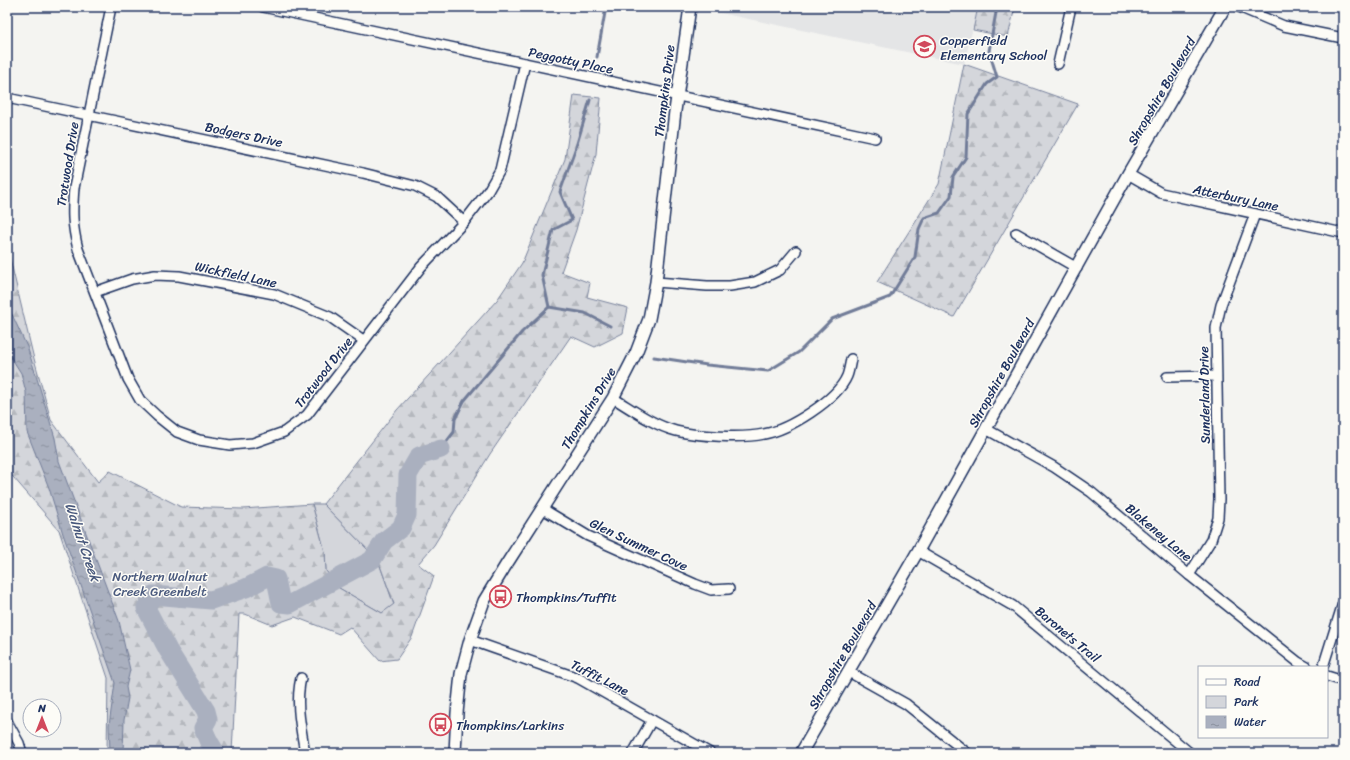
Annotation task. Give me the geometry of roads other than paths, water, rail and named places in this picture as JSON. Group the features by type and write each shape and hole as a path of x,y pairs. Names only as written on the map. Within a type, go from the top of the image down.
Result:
{"street":[{"name":"Trotwood Drive","path":"111,7 74,188 72,214 73,231 78,249 128,380 140,400 177,432 199,440 230,445 253,443 284,432 307,415 363,340 421,267 464,222 488,191 500,170 525,63"},
{"name":"Peggotty Place","path":"263,7 875,138"},
{"name":"Thompkins Drive","path":"455,753 457,712 462,674 470,640 484,601 614,398 636,353 649,319 656,282 677,96 690,7"},
{"path":"1058,64 1071,7"},
{"name":"Shropshire Boulevard","path":"802,753 918,551 1128,174 1226,7"},
{"path":"1239,7 1284,26 1343,38"},
{"name":"Bodgers Drive","path":"7,98 363,173 415,186 437,197 464,222"},
{"name":"Atterbury Lane","path":"1128,174 1161,193 1343,233"},
{"name":"Sunderland Drive","path":"1189,575 1211,540 1218,518 1219,498 1216,328 1221,305 1255,214"},
{"path":"1016,233 1077,268"},
{"path":"656,282 707,286 730,286 755,282 780,270 796,251"},
{"name":"Wickfield Lane","path":"95,292 132,279 155,275 179,276 274,294 330,317 363,340"},
{"path":"614,398 654,422 676,431 732,437 764,434 790,425 815,409 836,392 847,377 851,359"},
{"path":"1167,377 1216,376"},
{"name":"Blakeney Lane","path":"986,429 1054,467 1091,492 1189,575 1298,662 1305,666"},
{"name":"Glen Summer Cove","path":"543,509 588,536 695,584 711,590 729,589"},
{"name":"Baronets Trail","path":"918,551 1013,606 1190,753"},
{"path":"1323,666 1343,603"},
{"name":"Tuffit Lane","path":"470,640 578,678 710,753"},
{"path":"849,672 906,704 967,753"},
{"path":"1328,676 1343,681"},
{"path":"301,678 298,704 305,753"},
{"path":"633,753 652,720"},
{"path":"7,721 22,753"}],"water":[{"name":"Walnut Creek","path":"7,306 28,349 55,438 59,461 119,621 130,670 126,687 128,698 124,720 123,753 110,753 109,725 115,683 63,534 49,488 27,432 26,392 21,373 7,351"}],"waterway":[{"path":"597,57 606,7"},
{"path":"654,357 707,365 768,371 799,352 832,319 890,297 915,257 919,229 924,218 939,213 951,196 953,177 966,157 968,114 987,84 997,77 989,51 997,7"},
{"path":"549,307 542,275 553,230 572,220 560,192 576,147 590,100"},
{"path":"441,449 454,432 455,419 464,401 522,332 549,307 585,313 610,326"},
{"path":"216,753 203,728 208,719 206,711 168,650 146,608 153,595 211,600 246,588 267,577 276,579 281,603 290,604 372,560 384,541 401,528 407,515 408,475 419,456 441,449"}],"place":[{"name":"Copperfield Elementary School","path":"925,47"},
{"name":"Thompkins/Tuffit","path":"501,597"},
{"name":"Thompkins/Larkins","path":"440,725"}],"park label":[{"name":"Northern Walnut Creek Greenbelt","path":"160,584"}]}
